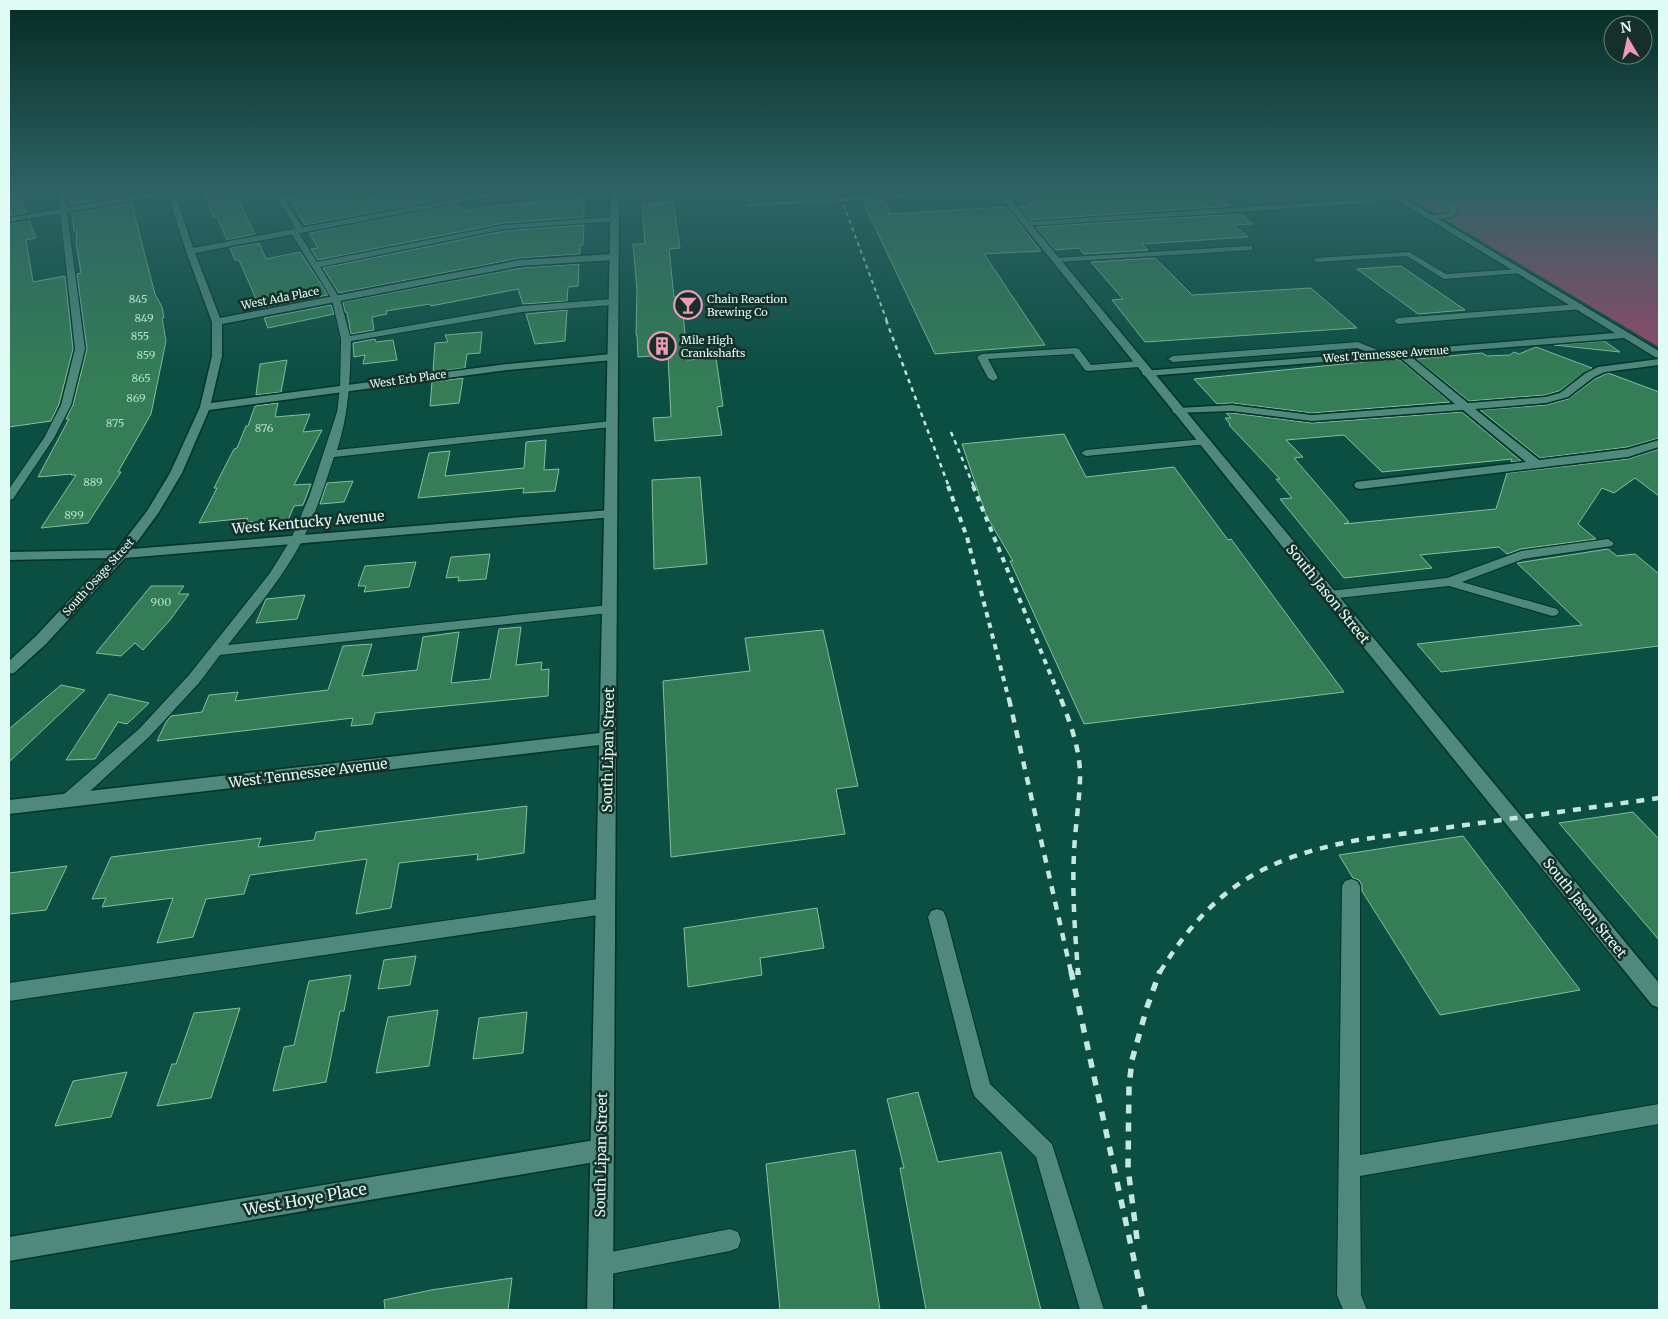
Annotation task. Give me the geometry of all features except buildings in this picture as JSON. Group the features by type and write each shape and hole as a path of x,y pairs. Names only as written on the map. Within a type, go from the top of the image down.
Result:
{"street":[{"name":"South Osage Street","path":"9,669 41,640 121,554 153,512 176,473 205,407 217,356 217,322 190,252"},
{"name":"South Lipan Street","path":"600,1310 613,252"},
{"name":"South Jason Street","path":"1049,252 1659,998"},
{"path":"1487,252 1659,355"},
{"name":"West Ada Place","path":"217,322 520,263 613,257"},
{"name":"West Tennessee Avenue","path":"1143,368 1400,353 1625,335"},
{"path":"1400,353 1536,464"},
{"name":"West Erb Place","path":"205,407 506,366 612,357"},
{"path":"1178,411 1232,408 1312,418 1546,400 1564,395 1590,375 1602,369 1659,362"},
{"path":"1360,485 1628,453 1649,448 1659,443"},
{"name":"West Kentucky Avenue","path":"9,556 121,554 610,514"},
{"name":"West Tennessee Avenue","path":"9,807 608,738"},
{"name":"West Hoye Place","path":"9,1249 601,1150"}],"lane":[{"path":"9,498 49,438 66,405 80,350 69,252"},
{"path":"68,800 144,733 194,679 276,575 297,539 315,497 330,454 342,412 345,388 346,339 336,299 309,252"},
{"path":"316,265 381,252"},
{"path":"1056,260 1193,252"},
{"path":"1316,260 1408,254 1444,277 1520,271"},
{"path":"346,339 522,309 612,302"},
{"path":"1398,321 1580,307"},
{"path":"1173,359 1358,345 1382,354"},
{"path":"993,378 982,357 1076,350 1088,368 1143,368"},
{"path":"330,454 611,424"},
{"path":"1086,453 1204,442"},
{"path":"1329,595 1449,582 1521,555 1608,543"},
{"path":"1449,582 1552,612"},
{"path":"217,651 609,609"},
{"path":"1351,886 1349,1295 1355,1310"},
{"path":"9,992 606,906"},
{"path":"937,917 982,1090 1045,1151 1092,1310"},
{"path":"1350,1167 1659,1114"},
{"path":"600,1265 730,1240"}],"shaded area":[{"path":"1499,252 1659,252 1659,347"}],"railway":[{"path":"861,252 887,321"},
{"path":"886,320 949,487"},
{"path":"951,432 974,487"},
{"path":"948,486 967,537 1009,700"},
{"path":"973,486 1061,700"},
{"path":"1009,699 1071,972"},
{"path":"1061,699 1075,739 1080,770 1073,868 1078,972"},
{"path":"1160,972 1200,918 1220,898 1243,881 1294,856 1358,840 1659,798"},
{"path":"1071,971 1145,1310"},
{"path":"1137,1239 1128,1168 1129,1086 1132,1060 1147,1007 1160,971"}],"place":[{"name":"Chain Reaction Brewing Co","path":"688,305"},
{"name":"Mile High Crankshafts","path":"662,346"}]}
